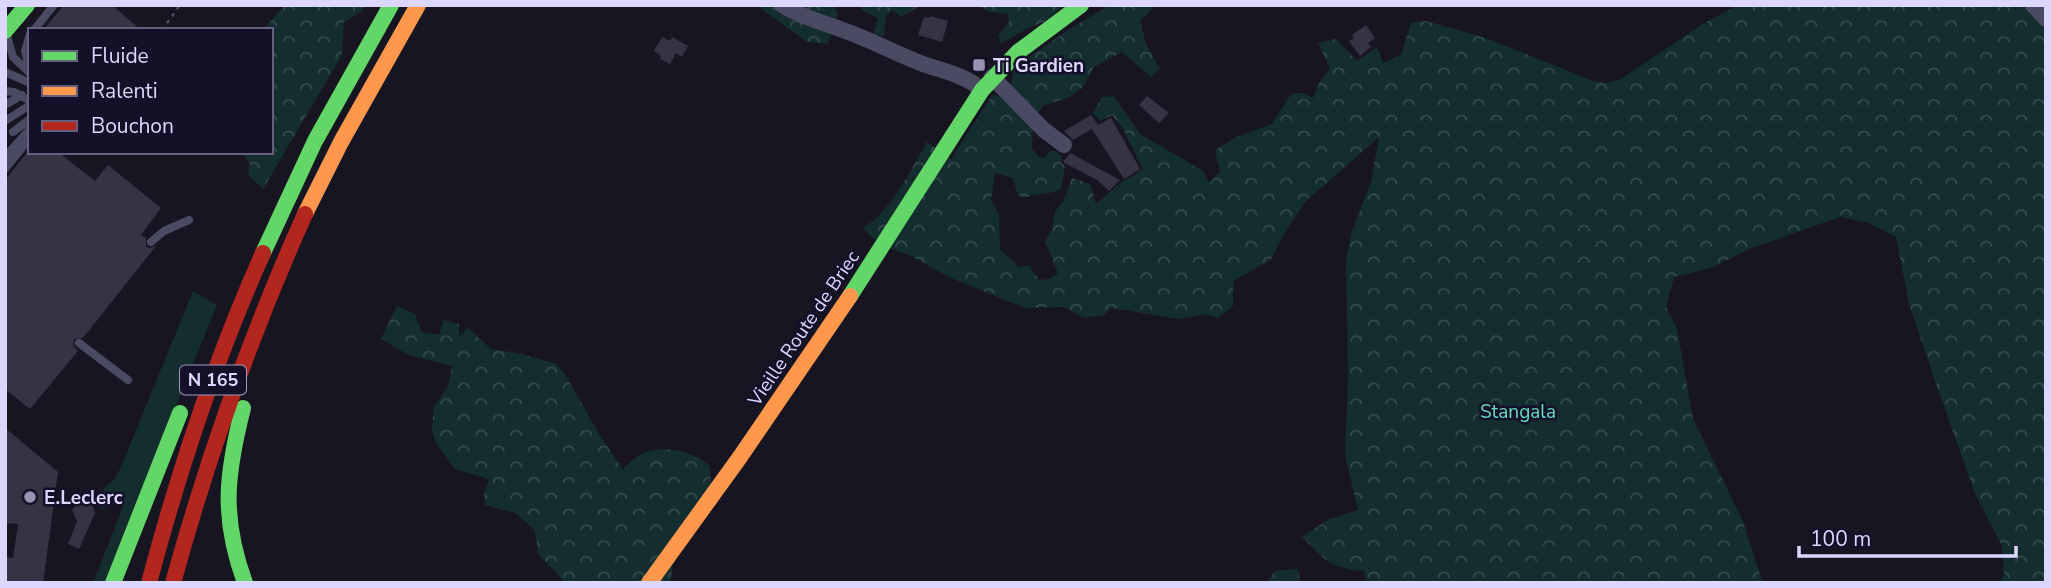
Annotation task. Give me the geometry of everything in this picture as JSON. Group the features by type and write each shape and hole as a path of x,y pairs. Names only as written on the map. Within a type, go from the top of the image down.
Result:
{"main road":[{"path":"5,22 19,5"},
{"path":"6,31 27,5"},
{"name":"N 165","path":"149,583 204,402 233,324 317,137 391,5"},
{"name":"N 165","path":"173,583 215,441 263,311 345,132 418,5"},
{"name":"Vieille Route de Briec","path":"649,583 740,457 871,266 982,90 1018,52 1081,5"},
{"path":"200,369 294,184"},
{"path":"245,583 231,541 228,508 238,426 263,311"},
{"path":"113,583 187,393"}],"street":[{"path":"782,5 821,24 846,31 953,74 974,83 982,90"},
{"path":"2033,5 2046,19"},
{"path":"992,77 1044,130 1064,145"}],"lane":[{"path":"36,28 54,5"},
{"path":"6,31 13,57 28,70"},
{"path":"28,41 25,51 28,64"},
{"path":"5,72 28,82"},
{"path":"5,91 22,95 28,101"},
{"path":"5,105 22,95"},
{"path":"5,121 28,104"},
{"path":"13,132 28,121"},
{"path":"5,157 28,130"},
{"path":"5,169 28,140"},
{"path":"151,242 164,231 189,220"},
{"path":"79,342 128,380"}],"path":[{"path":"163,28 180,5"}],"green space":[{"path":"285,5 365,5 360,13 344,22 342,55 263,189 248,175 250,164 242,154 273,154 273,28 265,28"},
{"path":"756,5 833,5 838,13 828,44 807,42"},
{"path":"859,5 922,5 901,17 892,10 886,16 884,36 873,35 878,18 863,11"},
{"path":"1065,5 1044,22 1001,44 998,36 1009,22 1008,14 989,12 981,7"},
{"name":"Stangala","path":"1110,5 1156,5 1140,21 1146,44 1160,69 1151,77 1122,52 1094,67 1083,87 1070,97 1043,106 1033,119 1032,149 1040,158 1045,158 1053,150 1062,156 1061,163 1065,166 1061,189 1024,198 1018,195 1013,178 995,173 991,201 999,213 1000,249 1019,267 1029,265 1039,280 1050,279 1058,273 1045,241 1052,229 1055,212 1064,200 1072,178 1090,184 1096,204 1143,169 1122,127 1112,115 1100,121 1093,113 1102,97 1114,96 1140,134 1203,171 1209,183 1220,172 1215,150 1236,137 1272,124 1291,94 1303,93 1313,98 1319,83 1330,68 1318,43 1336,39 1357,61 1377,47 1383,63 1401,55 1411,23 1426,21 1486,38 1593,81 1608,83 1621,79 1703,24 1738,5 2046,5 2046,407 2043,408 2046,422 2046,583 2000,583 2004,574 2002,546 1975,494 1933,375 1909,304 1896,237 1869,223 1840,217 1752,248 1711,268 1674,277 1666,307 1677,329 1693,419 1742,519 1763,583 1367,583 1364,571 1343,568 1329,562 1302,537 1329,519 1358,510 1345,455 1348,378 1346,260 1352,231 1371,182 1379,137 1305,202 1271,260 1233,281 1233,306 1218,318 1206,314 1179,319 1112,308 1104,315 1084,318 1064,307 1025,308 951,278 911,256 881,245 863,228 873,222 891,202 927,142 951,159 993,94 1000,97 1012,82 1013,73 1022,62"},
{"path":"193,291 217,305 104,583 93,583 123,507 119,503 113,503 100,510 104,488 114,480 121,467"},
{"path":"397,306 415,314 422,333 440,334 443,320 459,324 459,337 468,328 491,349 556,364 565,374 623,470 644,453 663,449 684,452 710,466 711,485 674,542 671,583 566,583 538,554 535,530 515,513 485,505 484,494 489,479 455,469 436,443 432,430 434,407 448,386 452,366 409,355 381,339"},
{"path":"1298,569 1300,583 1267,583 1275,571"}],"building":[{"path":"64,5 112,5 139,28 45,28"},
{"path":"924,17 948,21 942,42 918,35"},
{"path":"1366,25 1375,38 1368,43 1371,47 1360,56 1349,41 1354,38 1352,35"},
{"path":"662,37 670,41 672,37 688,46 682,57 676,53 670,64 660,59 661,56 654,51"},
{"path":"1147,96 1169,113 1159,123 1139,105"},
{"path":"1091,115 1098,125 1111,118 1140,169 1124,179 1092,129 1073,140 1064,131"},
{"path":"28,151 28,154 61,154 95,181 108,165 161,208 141,235 146,238 146,247 156,246 83,338 74,339 73,345 78,351 30,409 5,389 5,180"},
{"path":"1070,153 1120,180 1109,191 1097,180 1063,162"},
{"name":"E.Leclerc","path":"5,428 58,472 43,583 5,583 5,557 13,558 18,524 5,523"},
{"path":"86,500 92,503 95,513 79,549 68,544 77,521 72,510 78,502"}],"traffic: fast":[{"path":"5,31 27,5"},
{"path":"263,253 315,141 391,5"},
{"path":"850,296 982,90 1018,52 1081,5"},
{"path":"243,408 230,475 229,516 237,559 245,583"},
{"path":"113,583 180,413"}],"traffic: slow":[{"path":"305,214 341,142 418,5"},
{"path":"649,583 740,457 850,296"}],"traffic: jam":[{"path":"173,583 232,396 305,214"},
{"path":"149,583 199,416 263,253"}],"place":[{"name":"Ti Gardien","path":"979,65"},
{"name":"E.Leclerc","path":"30,497"}]}
